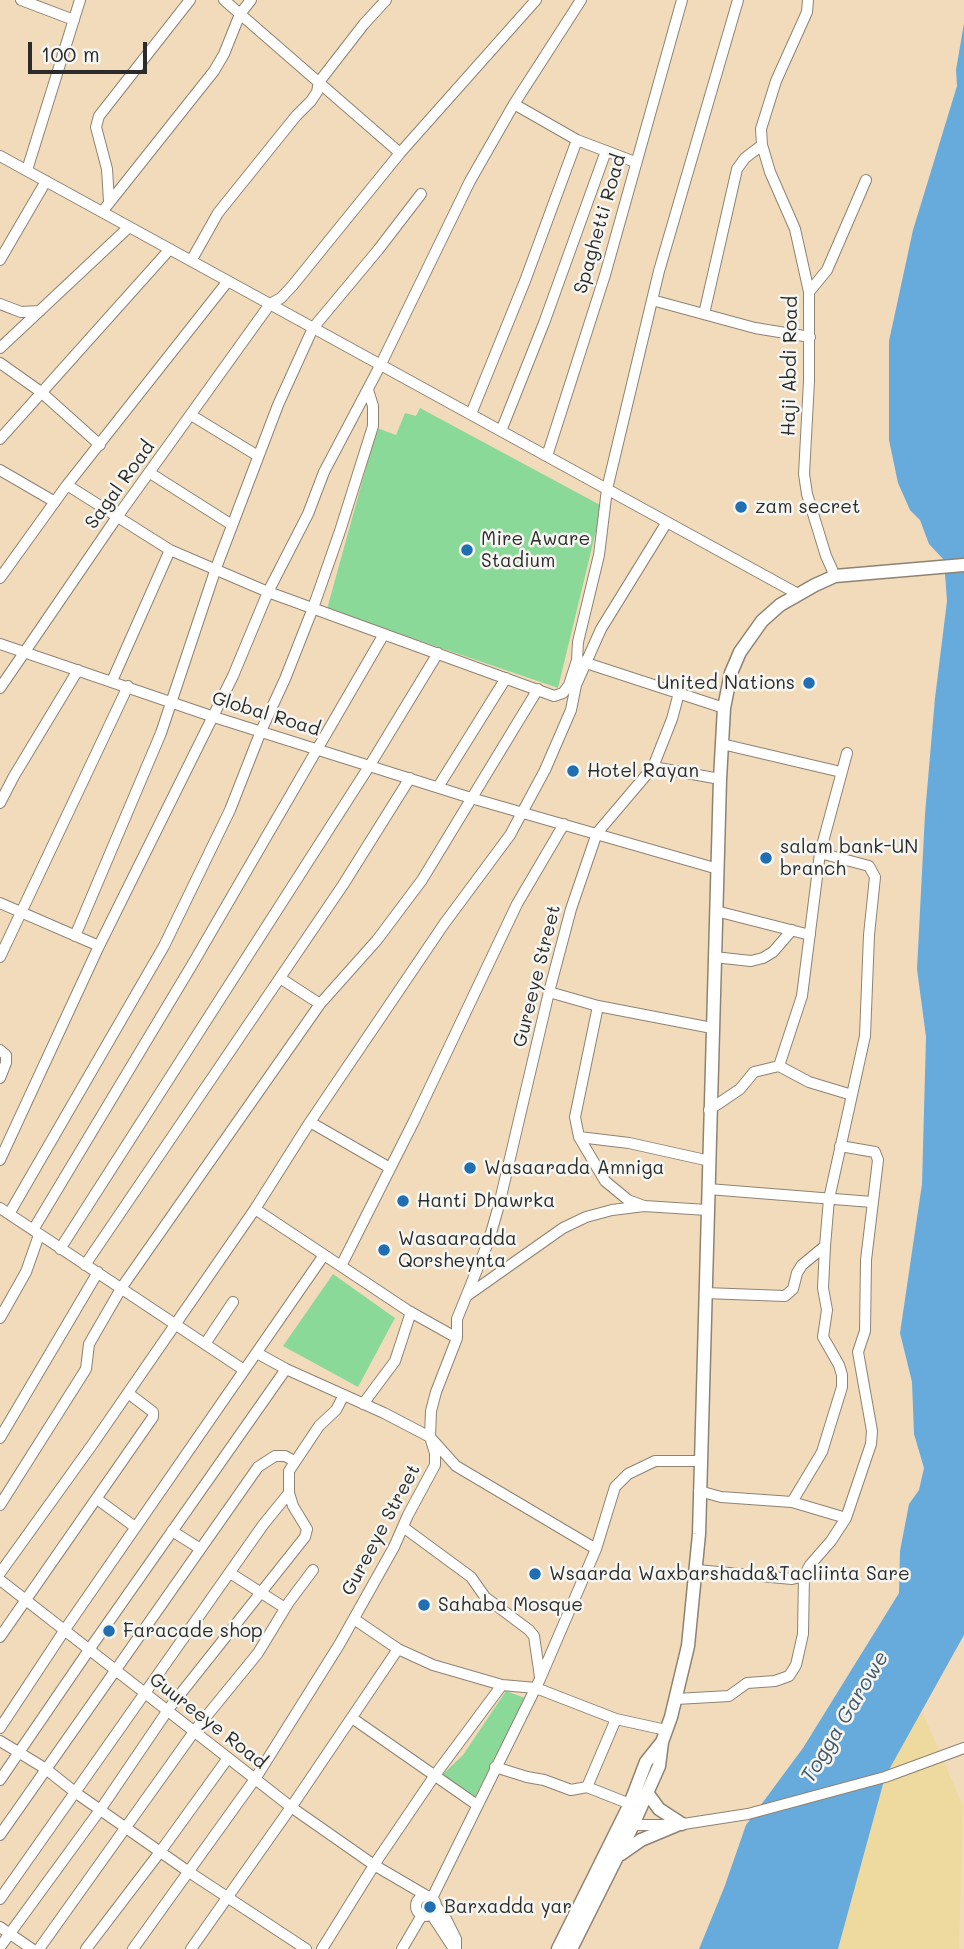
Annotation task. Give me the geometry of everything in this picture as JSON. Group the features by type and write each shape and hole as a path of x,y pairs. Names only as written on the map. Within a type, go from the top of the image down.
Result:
{"main road":[{"path":"558,1949 627,1824 648,1794 659,1766 664,1736 688,1646 697,1570 720,779 724,708 731,673 750,636 780,605 835,576 964,565"},
{"path":"571,1949 618,1856 630,1804 646,1762 664,1736"},
{"path":"648,1794 659,1809 680,1824"},
{"path":"618,1856 641,1840 680,1824"}],"street":[{"path":"21,0 74,19"},
{"path":"26,170 80,0"},
{"path":"109,201 107,169 96,127 99,116 190,0"},
{"path":"224,0 400,153"},
{"path":"102,212 214,71 240,14 251,0"},
{"path":"191,261 218,213 296,116 312,101 319,82 386,0"},
{"name":"Sagal Road","path":"0,688 117,517 270,304 281,298 293,285 400,153 536,0"},
{"path":"0,1160 99,946 214,717 268,592 308,514 324,472 381,365 470,181 514,104 581,0"},
{"name":"Spaghetti Road","path":"547,456 605,275 681,0"},
{"path":"0,1573 255,1209 310,1122 444,924 510,835 523,813 571,710 581,662 578,642 599,555 607,489 652,300 738,0"},
{"name":"Haji Abdi Road","path":"808,0 807,12 766,108 761,129 762,145 770,172 795,229 809,292 810,337 804,474 807,495 835,576"},
{"path":"514,104 577,140 635,162"},
{"path":"471,414 525,281 577,140"},
{"path":"704,314 737,169 745,158 762,145"},
{"path":"501,431 549,310 606,152"},
{"path":"0,156 797,594"},
{"path":"809,292 827,271 866,180"},
{"path":"0,260 46,181"},
{"path":"75,936 161,733 232,525 278,405 313,328 421,194"},
{"path":"0,348 129,226"},
{"path":"0,439 170,249"},
{"path":"0,578 67,485 228,281"},
{"path":"652,300 755,328 810,337"},
{"path":"0,304 21,312 40,311"},
{"path":"0,363 41,392 100,445"},
{"path":"244,1370 4,1211 164,946 230,810 313,608 373,426 373,406 368,390"},
{"path":"191,415 258,456"},
{"path":"0,470 55,502"},
{"path":"150,473 232,525"},
{"path":"67,485 170,550 268,592 554,696 563,693 569,685 667,522"},
{"path":"112,681 170,550"},
{"path":"0,1318 26,1272 36,1233 384,634"},
{"name":"Global Road","path":"0,644 214,717 471,798 718,869"},
{"path":"60,1249 370,765 438,653"},
{"path":"581,662 724,708"},
{"path":"0,803 78,670"},
{"path":"438,787 506,678"},
{"path":"0,957 128,686"},
{"path":"0,1505 86,1369 89,1344 122,1287 320,1004 377,940 422,880 538,689"},
{"path":"597,834 653,767 679,693"},
{"path":"722,744 841,772"},
{"path":"779,1066 802,996 820,853 847,753"},
{"path":"653,767 720,779"},
{"path":"85,1265 281,978 377,834 410,778"},
{"path":"341,1266 517,904 564,824"},
{"name":"Gureeye Street","path":"133,1949 254,1779 354,1619 435,1465 435,1453 430,1437 431,1411 457,1338 457,1319 499,1205 549,992 571,909 597,834"},
{"path":"792,1502 822,1452 842,1387 839,1365 823,1338 827,1310 823,1287 825,1246 829,1199 865,1036 869,935 875,877 869,866 820,853"},
{"path":"0,903 99,946"},
{"path":"716,911 810,935"},
{"path":"714,957 751,961 763,958 773,952 792,930"},
{"path":"281,978 320,1004"},
{"path":"549,992 598,1006 712,1028"},
{"path":"598,1006 575,1117 579,1137 605,1181 628,1200 644,1206"},
{"path":"0,1050 6,1055 0,1078"},
{"path":"709,1110 740,1089 754,1072 779,1066 809,1082 852,1095"},
{"path":"310,1122 390,1168"},
{"path":"579,1137 629,1143 710,1161"},
{"path":"676,1699 729,1696 747,1683 775,1681 789,1676 796,1665 803,1634 804,1576 846,1518 871,1444 872,1431 858,1352 865,1331 864,1276 878,1156 875,1152 841,1146"},
{"path":"708,1189 872,1202"},
{"path":"468,1295 564,1227 586,1217 644,1206 707,1210"},
{"path":"255,1209 411,1312 457,1338"},
{"path":"705,1293 785,1296 793,1289 802,1265 825,1246"},
{"path":"0,1728 63,1632 324,1255"},
{"path":"0,1438 98,1272"},
{"path":"205,1344 233,1302"},
{"path":"363,1404 395,1361 411,1312"},
{"path":"257,1353 430,1437 456,1466 596,1549"},
{"path":"0,1780 286,1369"},
{"path":"0,1637 153,1417 153,1412 128,1393"},
{"path":"0,1947 100,1810 167,1712 305,1537 307,1529 293,1506 289,1493 289,1471 319,1426 336,1410 344,1395"},
{"path":"0,1835 258,1467 275,1456 285,1455 295,1461"},
{"path":"402,1949 428,1906 538,1684 596,1549 615,1487 628,1474 655,1461 700,1461"},
{"path":"699,1491 721,1497 792,1502 846,1518"},
{"path":"0,1899 143,1693 263,1525 289,1493"},
{"path":"97,1499 135,1527"},
{"path":"403,1527 471,1577 485,1598 529,1630 534,1636 538,1684"},
{"path":"172,1531 199,1548"},
{"path":"39,1949 194,1732 258,1653 285,1608 313,1570"},
{"path":"697,1570 792,1579 804,1576"},
{"path":"230,1573 285,1608"},
{"name":"Guureeye Road","path":"0,1580 254,1779 400,1881 428,1906"},
{"path":"354,1619 398,1649 433,1665 502,1685 538,1684 617,1719 664,1736"},
{"path":"191,1949 292,1807 398,1649"},
{"path":"322,1949 374,1865 435,1775 502,1685"},
{"path":"352,1718 477,1805"},
{"path":"587,1787 617,1719"},
{"path":"0,1741 46,1769 160,1852 306,1949"},
{"path":"627,1824 680,1824 748,1814 885,1777 964,1748"},
{"path":"86,1949 228,1758"},
{"path":"495,1767 571,1790 587,1787 630,1804"},
{"path":"400,1881 428,1906 455,1949"},
{"path":"0,1927 32,1949"}],"green space":[{"name":"Mire Aware Stadium","path":"420,408 602,506 558,688 327,609 377,428 396,435 405,413 416,416"},
{"path":"333,1274 395,1318 358,1387 283,1346"},
{"path":"506,1691 525,1698 473,1801 442,1775 463,1755"}],"sand":[{"path":"922,1711 963,1806 959,1949 838,1949 885,1777"}],"water":[{"name":"Togga Garowe","path":"964,23 964,1635 885,1777 838,1949 699,1949 746,1825 803,1748 899,1593 900,1551 909,1504 919,1490 924,1468 914,1434 912,1382 900,1333 922,1184 926,1037 917,969 925,814 947,601 944,560 929,544 920,520 910,510 898,483 889,440 889,341 913,230 957,86 956,70"}],"place":[{"name":"zam secret","path":"741,507"},
{"name":"Mire Aware Stadium","path":"467,550"},
{"name":"United Nations","path":"809,683"},
{"name":"Hotel Rayan","path":"573,771"},
{"name":"salam bank-UN branch","path":"766,858"},
{"name":"Wasaarada Amniga","path":"470,1168"},
{"name":"Hanti Dhawrka","path":"403,1201"},
{"name":"Wasaaradda Qorsheynta","path":"384,1250"},
{"name":"Wsaarda Waxbarshada&Tacliinta Sare","path":"535,1574"},
{"name":"Sahaba Mosque","path":"424,1605"},
{"name":"Faracade shop","path":"109,1631"},
{"name":"Barxadda yar","path":"430,1907"}]}
